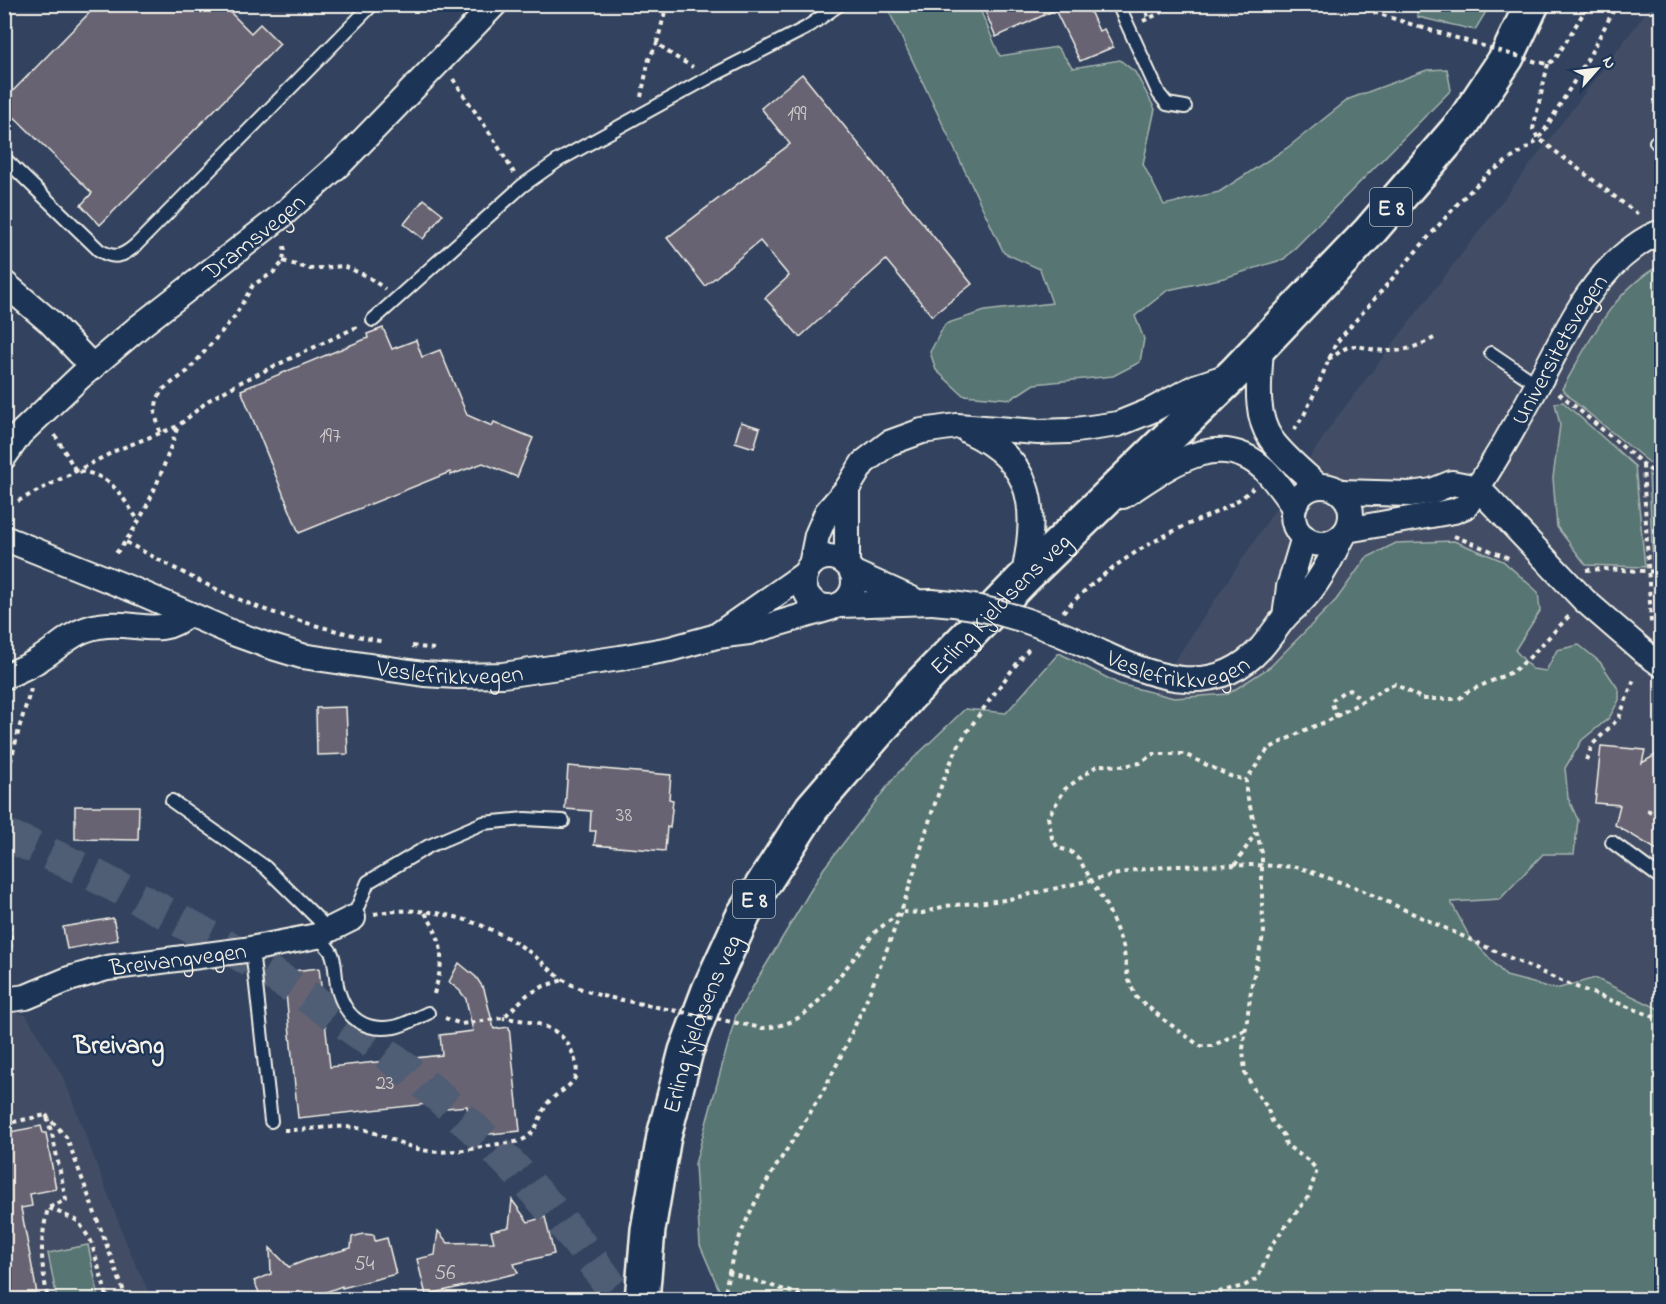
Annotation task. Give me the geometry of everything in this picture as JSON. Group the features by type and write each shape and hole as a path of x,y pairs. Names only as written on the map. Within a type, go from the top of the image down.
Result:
{"highway":[{"name":"Erling Kjeldsens veg","path":"642,1299 648,1230 664,1136 686,1051 709,990 744,914 812,808 908,697 1023,579 1262,346 1370,231 1463,123 1507,57 1532,4"}],"street":[{"name":"Dramsvegen","path":"4,456 20,434 140,326 272,223 343,161 495,4"},
{"name":"Universitetsvegen","path":"1344,533 1454,511 1466,506 1546,388 1584,298 1609,268 1639,244 1653,225"},
{"path":"5,286 50,322 93,367"},
{"path":"1081,524 1170,465 1214,450 1224,450 1235,453 1265,470 1294,507 1295,523 1304,537 1319,543 1327,543 1344,533 1351,514 1346,498 1329,489 1270,438 1262,421 1259,386 1262,346"},
{"path":"847,489 853,591 848,600 835,607 820,606 806,593 804,583 817,535 827,512 847,489 863,463 889,443 922,431 957,426 1038,432 1069,431 1118,424 1150,411 1195,387 1234,374"},
{"path":"957,426 999,448 1011,460 1022,480 1032,525 1023,579"},
{"path":"1294,507 1303,493 1329,489 1410,494 1432,491 1452,483 1478,488 1584,600 1620,633 1662,665"},
{"name":"Veslefrikkvegen","path":"4,538 233,633 302,656 424,674 503,675 620,658 670,649 717,636 749,632 835,607 924,601 954,603 1015,616 1066,635 1140,671 1180,680 1214,677 1233,670 1249,659 1307,595 1329,563 1344,533"},
{"path":"1285,617 1289,587 1304,537"},
{"path":"808,569 819,559 828,557 838,559 850,568"},
{"name":"Veslefrikkvegen","path":"850,568 924,601"},
{"name":"Veslefrikkvegen","path":"717,636 808,569"},
{"path":"4,677 37,662 62,641 79,632 107,625 159,628 172,625 187,614"},
{"name":"Breivangvegen","path":"6,1000 26,998 69,979 107,968 252,949 323,933 353,918"}],"lane":[{"path":"4,158 99,250 111,256 120,256 137,244 374,4"},
{"path":"373,320 522,186 559,160 706,79 806,28 840,4"},
{"path":"1118,4 1159,94 1167,104 1185,107"},
{"path":"1491,352 1546,388"},
{"path":"172,801 265,867 323,933 332,953 337,987 343,1006 352,1018 367,1026 396,1027 428,1013"},
{"path":"353,918 368,882 429,846 483,823 525,819 563,821"},
{"path":"1612,842 1662,879"},
{"path":"252,949 271,1121"}],"path":[{"path":"642,114 640,100 645,73 657,43 667,4"},
{"path":"1143,4 1149,19"},
{"path":"1129,28 1180,4"},
{"path":"1348,4 1548,64"},
{"path":"1589,4 1556,58 1548,64 1533,129 1538,138 1653,225"},
{"path":"1292,433 1312,400 1328,359 1344,332 1445,216 1489,173 1524,151 1538,138 1587,60 1617,4"},
{"path":"657,43 672,55 686,62 706,79"},
{"path":"439,62 467,97 522,186"},
{"path":"160,432 155,413 157,400 162,390 188,371 235,316 254,285 274,272 283,261 284,242 272,223"},
{"path":"283,261 310,268 343,266 367,276 399,297"},
{"path":"18,501 117,450 178,426 209,400 243,381 373,320"},
{"path":"1328,359 1348,348 1358,346 1375,350 1397,351 1413,349 1434,339"},
{"path":"1546,388 1662,480"},
{"path":"116,553 139,521 165,465 178,426"},
{"path":"55,435 76,471"},
{"path":"1643,465 1651,623"},
{"path":"76,471 92,472 105,479 121,494 123,501 139,521"},
{"path":"1056,619 1115,564 1173,532 1232,504 1252,489 1258,480"},
{"path":"1444,531 1518,561"},
{"path":"126,542 196,580 262,608 325,628 389,643"},
{"path":"1585,571 1603,569 1662,572"},
{"path":"1202,1299 1244,1286 1258,1278 1272,1244 1308,1197 1317,1170 1309,1161 1286,1145 1284,1136 1272,1121 1268,1107 1255,1091 1245,1073 1243,1049 1251,983 1264,932 1262,853 1245,780 1268,749 1337,717 1395,684 1423,699 1459,699 1467,692 1514,671 1569,616"},
{"path":"724,1299 731,1259 748,1215 762,1187 836,1066 901,912 936,798 960,743 996,690 1035,642"},
{"path":"400,645 435,649"},
{"path":"4,788 37,662"},
{"path":"1586,760 1593,744 1619,718 1634,679"},
{"path":"1337,717 1331,701 1343,692 1350,690 1362,701"},
{"path":"1245,780 1230,776 1184,754 1154,754 1140,763 1098,765 1065,789 1048,817 1052,838 1058,848 1070,851 1079,859 1108,909 1123,946 1128,978 1136,997 1200,1046 1212,1046 1245,1029"},
{"path":"1647,810 1662,817"},
{"path":"1234,866 1256,832"},
{"path":"353,918 385,911 424,912 466,920 496,932 528,951 562,980 602,996 762,1028 798,1019 811,1010 876,931 901,912 923,913 945,906 1005,900 1135,870 1175,866 1298,867 1359,889 1550,976 1662,1020"},
{"path":"4,872 11,941 6,1000"},
{"path":"271,1121 285,1131 343,1127 362,1129 424,1150 466,1149 522,1140 537,1126 548,1103 568,1086 576,1075 576,1061 571,1048 549,1027 536,1022 503,1018 461,1024 428,1013 441,960 440,940 424,912"},
{"path":"503,1018 527,995 562,980"},
{"path":"4,1124 46,1115"},
{"path":"46,1115 66,1200 48,1208"},
{"path":"46,1115 67,1138 127,1299"},
{"path":"48,1208 41,1245 48,1299"},
{"path":"48,1208 78,1221 91,1241 108,1299"},
{"path":"728,1272 807,1296 827,1299"}],"shaded area":[{"path":"1652,5 1661,5 1661,1102 787,1243 1335,420"},
{"path":"5,1011 26,1015 64,1079 131,1255 152,1299 5,1300"}],"green space":[{"path":"1415,4 1490,5 1475,30 1418,17"},
{"path":"886,5 978,5 1000,56 1057,47 1073,68 1120,60 1135,72 1155,109 1143,164 1164,205 1219,192 1287,148 1349,99 1427,70 1447,69 1451,90 1284,259 1224,278 1168,290 1135,316 1144,339 1140,362 1113,376 1034,384 1011,399 963,395 936,370 930,352 945,324 985,311 1052,303 1040,269 1004,253"},
{"path":"1661,265 1661,472 1562,389 1592,336 1615,303 1644,275"},
{"path":"1563,402 1635,466 1645,567 1586,565 1557,527 1553,478 1560,425 1555,403"},
{"path":"1649,474 1661,485 1661,568 1653,568"},
{"path":"1454,541 1503,561 1538,592 1540,611 1515,650 1532,669 1546,671 1557,650 1579,645 1600,662 1619,690 1619,700 1609,718 1582,740 1565,768 1568,798 1578,820 1574,854 1543,854 1500,899 1451,902 1469,936 1506,976 1556,989 1595,978 1661,1010 1661,1299 723,1299 700,1245 695,1164 736,1015 824,868 897,774 965,709 1006,713 1059,653 1119,684 1174,698 1228,694 1270,667 1336,600 1366,558 1396,543"},
{"path":"1653,575 1661,575 1661,624 1656,618"},
{"path":"88,1245 99,1299 57,1299 48,1253"}],"building":[{"path":"98,4 222,4 251,33 260,24 280,44 100,225 81,205 92,193 4,107 4,100"},
{"path":"982,4 1087,4 1099,31 1104,29 1113,47 1080,61 1055,10 996,37"},
{"path":"802,74 972,284 932,316 886,260 800,337 765,298 789,276 760,241 705,286 667,238 790,144 761,108"},
{"path":"424,199 443,214 423,239 404,224"},
{"path":"383,328 392,349 416,340 422,357 440,350 467,415 492,426 494,422 533,438 517,477 483,463 451,475 450,472 299,533 241,390 368,338 367,334"},
{"path":"741,422 760,428 754,448 735,442"},
{"path":"346,707 348,754 317,755 316,708"},
{"path":"1601,746 1645,750 1642,763 1662,751 1662,853 1615,825 1620,805 1595,803"},
{"path":"568,766 671,775 669,799 673,800 665,851 594,845 596,831 590,831 591,811 565,809"},
{"path":"75,806 139,806 138,840 75,839"},
{"path":"113,918 118,940 67,949 63,927"},
{"path":"459,963 476,977 484,989 494,1029 509,1027 520,1131 471,1136 467,1106 447,1108 446,1102 298,1118 284,972 319,968 330,1067 442,1055 440,1035 473,1031 466,999 449,982"},
{"path":"41,1126 43,1133 46,1133 56,1189 30,1194 32,1206 21,1208 38,1299 4,1299 4,1133"},
{"path":"512,1200 528,1222 545,1217 554,1254 514,1264 518,1273 426,1295 417,1259 435,1255 438,1231 448,1243 494,1242 491,1231 509,1227"},
{"path":"363,1234 374,1235 375,1241 387,1238 396,1274 342,1288 342,1286 307,1299 262,1299 254,1281 271,1274 270,1248 289,1267 351,1248 352,1237"}],"waterway":[{"path":"833,1293 913,1300"}],"tunnel":[{"path":"4,835 86,871 231,949 295,989 357,1032 417,1078 473,1128 526,1181 575,1238 620,1300"}],"district":[{"name":"Breivang","path":"119,1044"}]}
